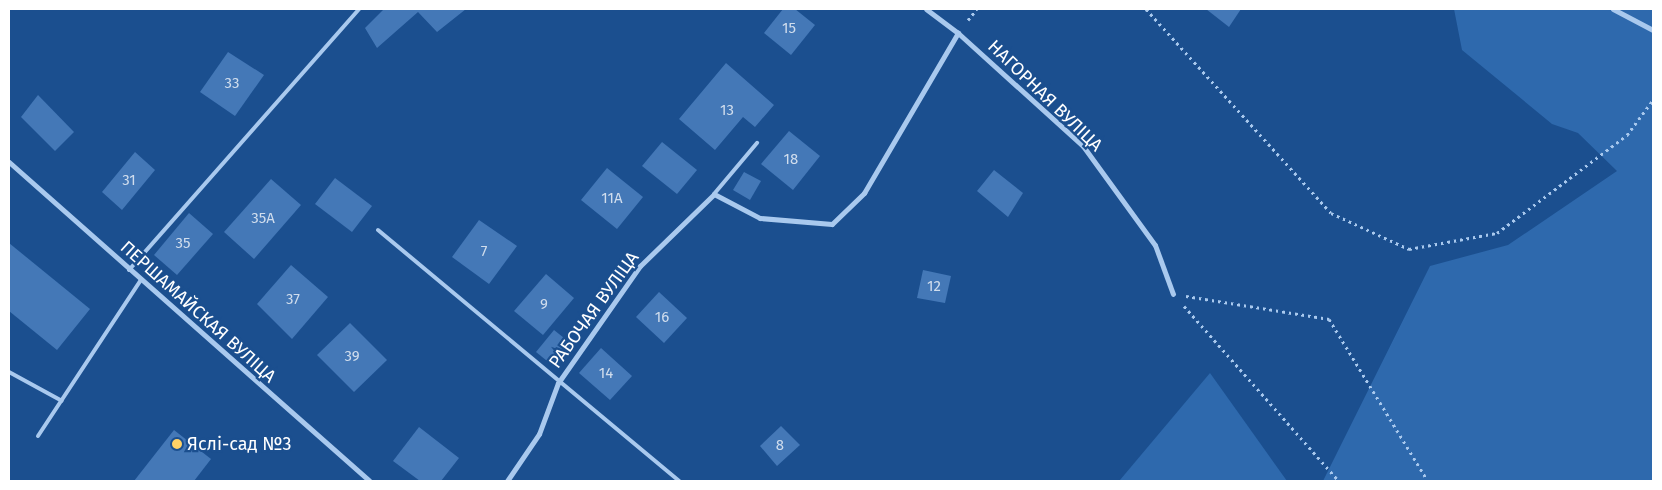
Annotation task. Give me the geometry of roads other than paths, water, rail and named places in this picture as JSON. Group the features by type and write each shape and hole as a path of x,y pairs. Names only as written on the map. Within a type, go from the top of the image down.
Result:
{"street":[{"name":"НАГОРНАЯ ВУЛІЦА","path":"926,9 958,33 1083,146 1155,245 1173,294"},
{"path":"1612,9 1653,30"},
{"path":"714,194 760,218 832,224 864,193 958,33"},
{"name":"ПЕРШАМАЙСКАЯ ВУЛІЦА","path":"9,162 369,481"},
{"name":"РАБОЧАЯ ВУЛІЦА","path":"508,481 539,434 558,383 640,266 714,194"}],"lane":[{"path":"129,270 359,9"},
{"path":"714,194 757,143"},
{"path":"378,230 558,383 679,481"},
{"path":"38,436 141,280"},
{"path":"9,372 62,401"}],"place":[{"name":"Яслі-сад №3","path":"177,444"}]}
